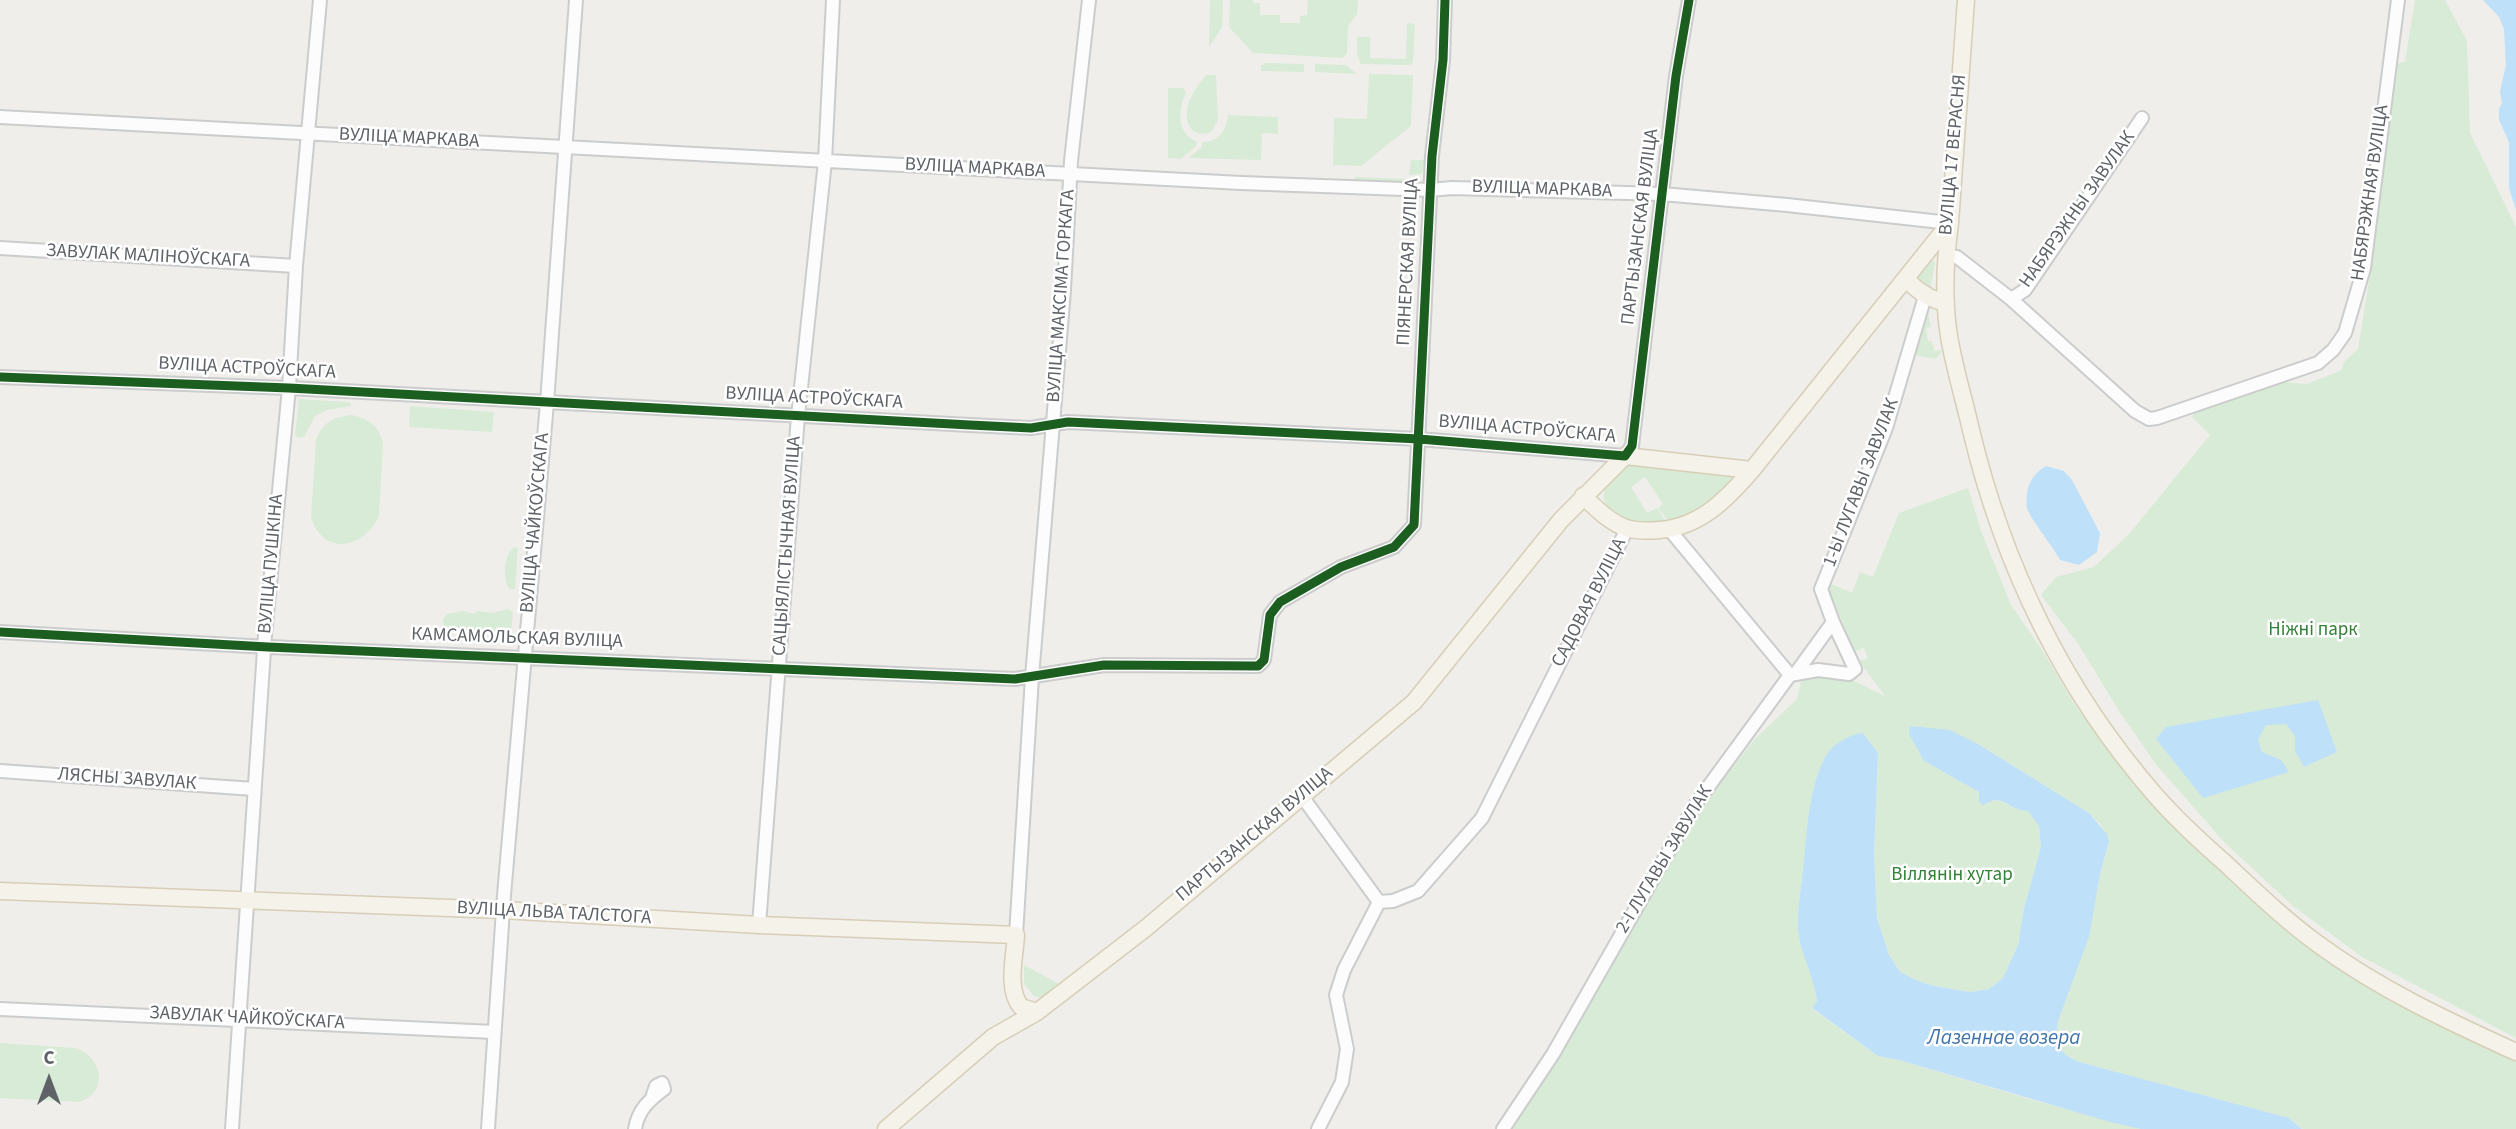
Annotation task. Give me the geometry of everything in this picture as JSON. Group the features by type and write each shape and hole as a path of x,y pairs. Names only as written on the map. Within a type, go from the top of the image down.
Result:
{"main road":[{"name":"ВУЛІЦА 17 ВЕРАСНЯ","path":"1945,257 1950,223 1966,0"},
{"name":"САДОВАЯ ВУЛІЦА","path":"1628,528 1669,529 1683,526 1706,515 1730,495 1950,223"},
{"path":"1945,257 1951,344 1976,450 1997,523 2052,648 2109,737 2156,797 2185,827 2303,933 2362,974 2397,994 2516,1052"},
{"path":"1907,278 1915,288 1936,301 1946,302"},
{"name":"ВУЛІЦА АСТРОЎСКАГА","path":"1625,456 1752,470"},
{"name":"ПАРТЫЗАНСКАЯ ВУЛІЦА","path":"886,1129 993,1037 1037,1012 1146,928 1414,702 1583,495 1625,456"},
{"path":"1583,495 1603,515 1628,528"},
{"name":"ВУЛІЦА ЛЬВА ТАЛСТОГА","path":"0,891 503,910 759,925 1016,935"},
{"path":"993,1037 1006,1020 1013,985 1016,935"},
{"path":"1013,985 1019,1005 1037,1012"}],"street":[{"name":"ВУЛІЦА ПУШКІНА","path":"232,1129 264,646 289,388 296,266 320,0"},
{"name":"ВУЛІЦА ЧАЙКОЎСКАГА","path":"488,1129 503,910 547,403 576,0"},
{"name":"САЦЫЯЛІСТЫЧНАЯ ВУЛІЦА","path":"759,925 798,416 825,161 833,0"},
{"name":"ВУЛІЦА МАКСІМА ГОРКАГА","path":"1016,935 1032,677 1070,174 1090,0"},
{"name":"ПІЯНЕРСКАЯ ВУЛІЦА","path":"1032,677 1104,665 1258,666 1264,660 1270,615 1280,602 1341,567 1394,547 1414,525 1430,191 1443,60 1445,0"},
{"name":"ПАРТЫЗАНСКАЯ ВУЛІЦА","path":"1625,456 1632,446 1676,76 1689,0"},
{"name":"НАБЯРЭЖНАЯ ВУЛІЦА","path":"2149,419 2318,363 2341,341 2364,268 2398,0"},
{"name":"ВУЛІЦА МАРКАВА","path":"0,117 1430,191 1452,188 1662,194 1950,223"},
{"name":"НАБЯРЭЖНЫ ЗАВУЛАК","path":"2011,299 2025,290 2141,118"},
{"name":"ЗАВУЛАК МАЛІНОЎСКАГА","path":"0,248 296,266"},
{"name":"ВУЛІЦА 17 ВЕРАСНЯ","path":"1945,257 1957,257 2011,299 2135,411 2149,419"},
{"name":"1-Ы ЛУГАВЫ ЗАВУЛАК","path":"1793,674 1818,670 1849,674 1855,669 1821,589 1886,428 1926,293"},
{"name":"ВУЛІЦА АСТРОЎСКАГА","path":"0,377 289,388 1031,428 1068,422 1419,439 1625,456"},
{"name":"САДОВАЯ ВУЛІЦА","path":"1379,902 1393,901 1418,891 1482,818 1628,528"},
{"path":"1669,529 1793,674"},
{"name":"2-І ЛУГАВЫ ЗАВУЛАК","path":"1503,1129 1553,1054 1695,805 1833,622"},
{"name":"КАМСАМОЛЬСКАЯ ВУЛІЦА","path":"0,632 779,669 1016,679 1032,677"},
{"name":"ЛЯСНЫ ЗАВУЛАК","path":"0,771 254,789"},
{"path":"1301,795 1379,902 1344,970 1336,995 1348,1049 1342,1082 1318,1129"},
{"name":"ЗАВУЛАК ЧАЙКОЎСКАГА","path":"0,1009 240,1018 494,1032"},
{"path":"635,1129 640,1113 652,1098"}],"green space":[{"path":"1210,0 1223,0 1222,27 1209,47"},
{"path":"1230,0 1253,0 1253,3 1260,3 1260,15 1280,15 1280,23 1300,23 1300,16 1307,15 1308,0 1358,0 1357,14 1348,26 1347,54 1342,58 1253,53 1229,27"},
{"name":"Ніжні парк","path":"2415,0 2445,0 2467,41 2470,133 2516,227 2516,1038 2362,957 2293,906 2224,842 2155,763 2119,711 2079,645 2041,595 2056,577 2094,567 2129,534 2210,435 2192,417 2197,409 2281,382 2307,384 2342,370 2344,362 2358,349 2371,269 2365,254 2395,64 2405,62"},
{"path":"1407,23 1415,24 1413,62 1410,65 1361,64 1357,54 1357,37 1370,37 1370,58 1406,59"},
{"path":"1266,63 1304,64 1304,72 1261,71 1261,66"},
{"path":"1315,64 1346,65 1357,74 1315,72"},
{"path":"1369,74 1413,75 1411,126 1361,166 1333,165 1334,118 1367,119"},
{"path":"1206,75 1216,75 1218,120 1211,132 1204,134 1190,128 1187,112 1191,97"},
{"path":"1168,88 1183,88 1186,93 1180,113 1182,127 1190,138 1197,142 1181,159 1168,158"},
{"path":"1228,115 1278,117 1278,134 1262,133 1261,160 1188,158 1202,147 1202,142 1213,140 1221,134"},
{"path":"1411,160 1425,160 1421,174 1409,175"},
{"path":"1355,177 1411,179 1412,181 1355,181"},
{"path":"1930,260 1935,262 1931,286 1924,284 1918,277 1920,270"},
{"path":"1928,312 1931,327 1926,328 1928,341 1932,341 1934,351 1943,350 1936,359 1914,355 1922,314"},
{"path":"299,399 346,402 351,406 327,410 315,416 304,437 298,438 295,435"},
{"path":"410,406 494,412 492,432 409,427"},
{"path":"352,415 372,424 383,443 379,516 364,536 344,544 334,543 317,530 311,517 316,440 330,422"},
{"path":"1624,463 1742,472 1714,502 1671,524 1658,508 1663,504 1645,477 1631,487 1647,513 1657,508 1668,525 1630,524 1606,506 1603,497 1605,488"},
{"name":"Віллянін хутар","path":"1968,488 1981,531 2011,605 2076,707 2159,812 2328,961 2412,1012 2516,1061 2516,1129 2303,1129 2289,1118 2079,1062 2066,1055 2056,1043 2058,1021 2109,843 2101,825 2089,813 1978,744 1924,761 1979,792 1979,802 1983,804 1997,800 2028,811 2039,826 2041,847 2024,908 2018,945 2003,978 1989,989 1970,992 1934,986 1900,972 1889,955 1877,918 1874,855 1878,753 1815,788 1798,921 1801,947 1817,1001 1812,1009 1878,1056 2141,1129 1507,1129 1717,787 1755,739 1797,699 1802,677 1821,676 1852,680 1885,696 1859,661 1868,658 1864,648 1855,651 1829,592 1831,584 1852,593 1860,572 1873,577 1899,513"},
{"path":"514,547 518,548 515,589 509,589 505,567"},
{"path":"508,609 513,612 511,633 453,632 444,629 443,620 447,614 463,611 474,614 477,611 493,613"},
{"path":"1024,965 1059,984 1041,998 1034,996 1024,984"},
{"path":"0,1043 75,1048 84,1052 91,1058 99,1074 95,1091 79,1102 0,1098"}],"water":[{"path":"2483,0 2516,0 2516,210 2509,188 2509,142 2499,120 2502,103 2500,91 2506,65 2504,29 2499,17"},
{"path":"2046,466 2064,471 2072,480 2100,533 2097,552 2079,565 2060,560 2027,508 2030,484 2036,474"},
{"path":"2318,700 2337,752 2304,767 2295,751 2295,736 2286,724 2266,725 2258,740 2262,752 2281,760 2289,772 2203,798 2156,739 2166,727"},
{"name":"Лазеннае возера","path":"1910,726 1950,730 1978,744 2089,813 2107,834 2109,842 2100,874 2089,937 2058,1021 2056,1043 2066,1055 2079,1062 2289,1118 2302,1129 2141,1129 2110,1122 1878,1056 1812,1008 1817,1001 1801,947 1798,922 1809,810 1816,781 1827,754 1838,743 1853,735 1863,733 1878,753 1874,855 1877,918 1889,955 1900,972 1934,986 1970,992 1989,989 2003,978 2018,945 2024,908 2041,847 2039,826 2028,811 1996,800 1983,805 1979,802 1979,792 1924,761 1909,734"}],"cycle path":[{"path":"0,632 268,647 1015,679 1104,665 1258,666 1264,660 1270,615 1280,602 1341,567 1394,547 1414,525 1432,156 1443,60 1445,0"},
{"path":"0,377 289,388 1031,428 1068,422 1419,439 1625,456 1632,446 1676,76 1689,0"}]}
